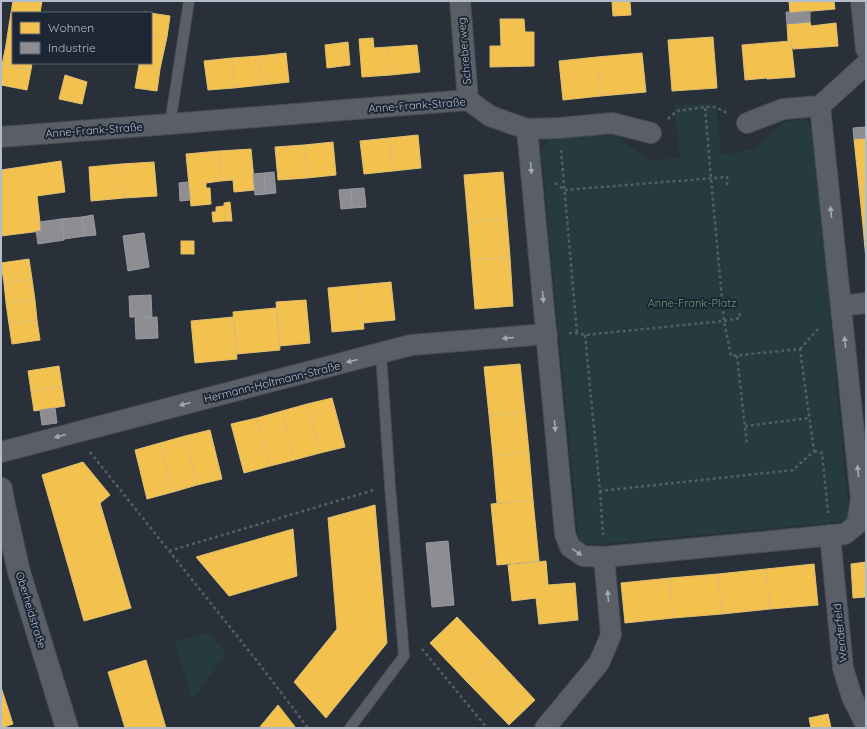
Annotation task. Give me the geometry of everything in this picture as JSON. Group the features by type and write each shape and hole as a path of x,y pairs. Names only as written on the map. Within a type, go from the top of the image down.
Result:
{"street":[{"name":"Schreberweg","path":"460,1 468,100"},
{"path":"861,1 866,49"},
{"path":"747,123 782,109 820,106 866,64"},
{"name":"Anne-Frank-Straße","path":"1,137 468,100 490,116 527,129 559,128 612,123 652,133"},
{"path":"527,129 565,534 570,547 583,556 604,557 845,534 857,524 861,499 820,106"},
{"path":"841,306 866,303"},
{"name":"Hermann-Holtmann-Straße","path":"1,452 411,345 546,334"},
{"name":"Oberheidstraße","path":"1,490 19,572 67,728"},
{"name":"Wenderfeld","path":"830,535 843,668 852,697 866,726"},
{"path":"545,728 599,663 611,634 604,557"}],"lane":[{"path":"170,124 189,1"},
{"path":"350,728 404,656 381,354"}],"path":[{"path":"652,133 677,111 705,107 715,107 747,123"},
{"path":"705,107 724,321 730,356 800,349 814,451"},
{"path":"559,128 576,333"},
{"path":"532,183 555,183 565,190 727,177 727,185"},
{"path":"546,334 576,333 585,335 724,321 740,318 739,312"},
{"path":"585,335 600,491 604,557"},
{"path":"737,356 747,445"},
{"path":"745,426 809,418"},
{"path":"74,433 257,661 308,728"},
{"path":"814,451 822,453 830,535"},
{"path":"600,491 793,470 814,451"},
{"path":"169,551 390,486"},
{"path":"401,624 487,728"}],"green space":[{"name":"Anne-Frank-Platz","path":"716,103 721,155 755,148 783,123 804,118 813,131 849,515 841,522 589,545 579,541 541,150 550,139 613,133 648,160 680,158 674,105"},
{"path":"209,632 226,654 192,700 175,642"}],"building: Wohnen":[{"path":"13,1 42,1 40,12 12,12 12,25 9,25"},
{"path":"612,1 630,1 631,15 613,16"},
{"path":"789,1 834,1 835,9 790,13"},
{"path":"152,13 170,16 167,37 152,35"},
{"path":"500,19 524,19 525,32 534,32 534,66 490,67 490,46 501,46"},
{"path":"810,22 811,26 836,23 838,46 793,49 791,41 788,41 787,24"},
{"path":"9,25 12,25 12,46 6,45"},
{"path":"152,35 167,37 160,69 139,65 152,64"},
{"path":"713,37 717,88 672,91 668,40"},
{"path":"373,38 374,48 388,47 391,75 362,77 359,39"},
{"path":"791,41 795,77 745,80 742,45"},
{"path":"348,42 350,65 327,68 325,45"},
{"path":"6,45 12,46 12,64 32,64 31,70 2,65"},
{"path":"417,45 420,72 391,75 388,47"},
{"path":"286,53 289,82 262,85 259,56"},
{"path":"642,53 646,92 601,96 597,57"},
{"path":"259,56 262,85 234,88 232,58"},
{"path":"597,57 601,96 563,100 559,61"},
{"path":"232,58 234,88 208,90 204,61"},
{"path":"2,65 31,70 27,90 1,85"},
{"path":"139,65 160,69 157,91 135,88"},
{"path":"65,75 87,82 82,104 59,99"},
{"path":"418,135 421,168 393,171 389,138"},
{"path":"389,138 393,171 364,174 360,141"},
{"path":"866,138 866,186 859,187 854,139"},
{"path":"333,142 336,175 307,178 304,145"},
{"path":"304,145 307,178 278,180 275,147"},
{"path":"251,149 255,190 234,192 233,180 221,181 219,151"},
{"path":"219,151 221,181 206,183 206,188 210,188 211,204 191,206 186,154"},
{"path":"61,161 65,192 37,196 41,231 1,236 1,170"},
{"path":"154,162 157,196 124,198 121,164"},
{"path":"121,164 124,198 91,201 89,167"},
{"path":"503,172 507,219 468,222 464,175"},
{"path":"866,186 866,226 863,226 859,187"},
{"path":"230,202 232,221 225,221 224,203"},
{"path":"224,206 225,221 213,222 212,212 216,212 216,207"},
{"path":"507,219 510,257 471,260 468,222"},
{"path":"863,226 866,226 866,260"},
{"path":"181,241 194,241 194,254 181,254"},
{"path":"510,257 513,306 475,309 471,260"},
{"path":"29,259 32,279 4,283 1,263"},
{"path":"32,279 35,300 6,303 4,283"},
{"path":"391,282 395,320 363,323 359,285"},
{"path":"359,285 364,329 332,332 328,288"},
{"path":"35,300 37,320 9,324 6,303"},
{"path":"306,300 310,343 280,346 276,302"},
{"path":"276,308 280,350 237,354 233,312"},
{"path":"233,317 237,359 195,363 191,321"},
{"path":"37,320 40,340 12,344 9,324"},
{"path":"520,364 525,412 489,415 484,367"},
{"path":"59,366 62,386 31,391 28,371"},
{"path":"62,386 65,406 34,411 31,391"},
{"path":"332,398 345,447 320,453 307,404"},
{"path":"307,404 320,453 294,460 282,411"},
{"path":"282,411 294,460 270,466 257,418"},
{"path":"525,412 529,452 493,456 489,415"},
{"path":"257,418 270,466 244,473 231,424"},
{"path":"210,430 222,479 197,485 185,436"},
{"path":"185,436 197,485 173,492 160,443"},
{"path":"160,443 173,492 147,499 135,450"},
{"path":"529,452 533,500 497,503 493,456"},
{"path":"83,462 110,495 100,503 131,608 84,621 42,475"},
{"path":"533,500 539,561 497,565 491,504"},
{"path":"375,505 387,643 326,718 294,682 337,629 328,518"},
{"path":"293,529 297,576 229,596 196,557"},
{"path":"546,561 548,585 575,583 578,620 539,624 536,598 512,601 508,565"},
{"path":"866,562 866,597 853,598 851,564"},
{"path":"814,564 818,605 770,609 766,569"},
{"path":"766,569 770,609 722,614 718,574"},
{"path":"718,574 722,614 673,618 670,578"},
{"path":"670,578 673,618 625,623 621,583"},
{"path":"457,617 496,658 469,684 430,643"},
{"path":"496,658 535,700 509,725 469,684"},
{"path":"146,660 166,728 125,728 108,672"},
{"path":"1,687 13,724 1,728"},
{"path":"278,705 296,728 259,728"},
{"path":"828,714 831,728 811,728 809,718"}],"building: Industrie":[{"path":"810,11 810,22 787,24 786,12"},
{"path":"866,127 866,138 854,139 853,128"},
{"path":"274,172 276,193 266,194 264,173"},
{"path":"264,173 266,194 255,195 253,174"},
{"path":"188,182 190,200 180,201 179,183"},
{"path":"364,188 366,207 352,208 351,189"},
{"path":"351,189 352,208 341,209 339,190"},
{"path":"93,215 96,235 85,236 82,217"},
{"path":"82,217 85,236 64,239 61,219"},
{"path":"61,219 64,240 38,244 36,231 41,231 40,222"},
{"path":"144,233 149,267 128,271 123,236"},
{"path":"151,295 152,317 130,317 129,296"},
{"path":"157,317 158,338 136,339 135,318"},
{"path":"55,408 57,423 42,425 40,410"},
{"path":"448,541 454,605 432,607 426,543"}]}
